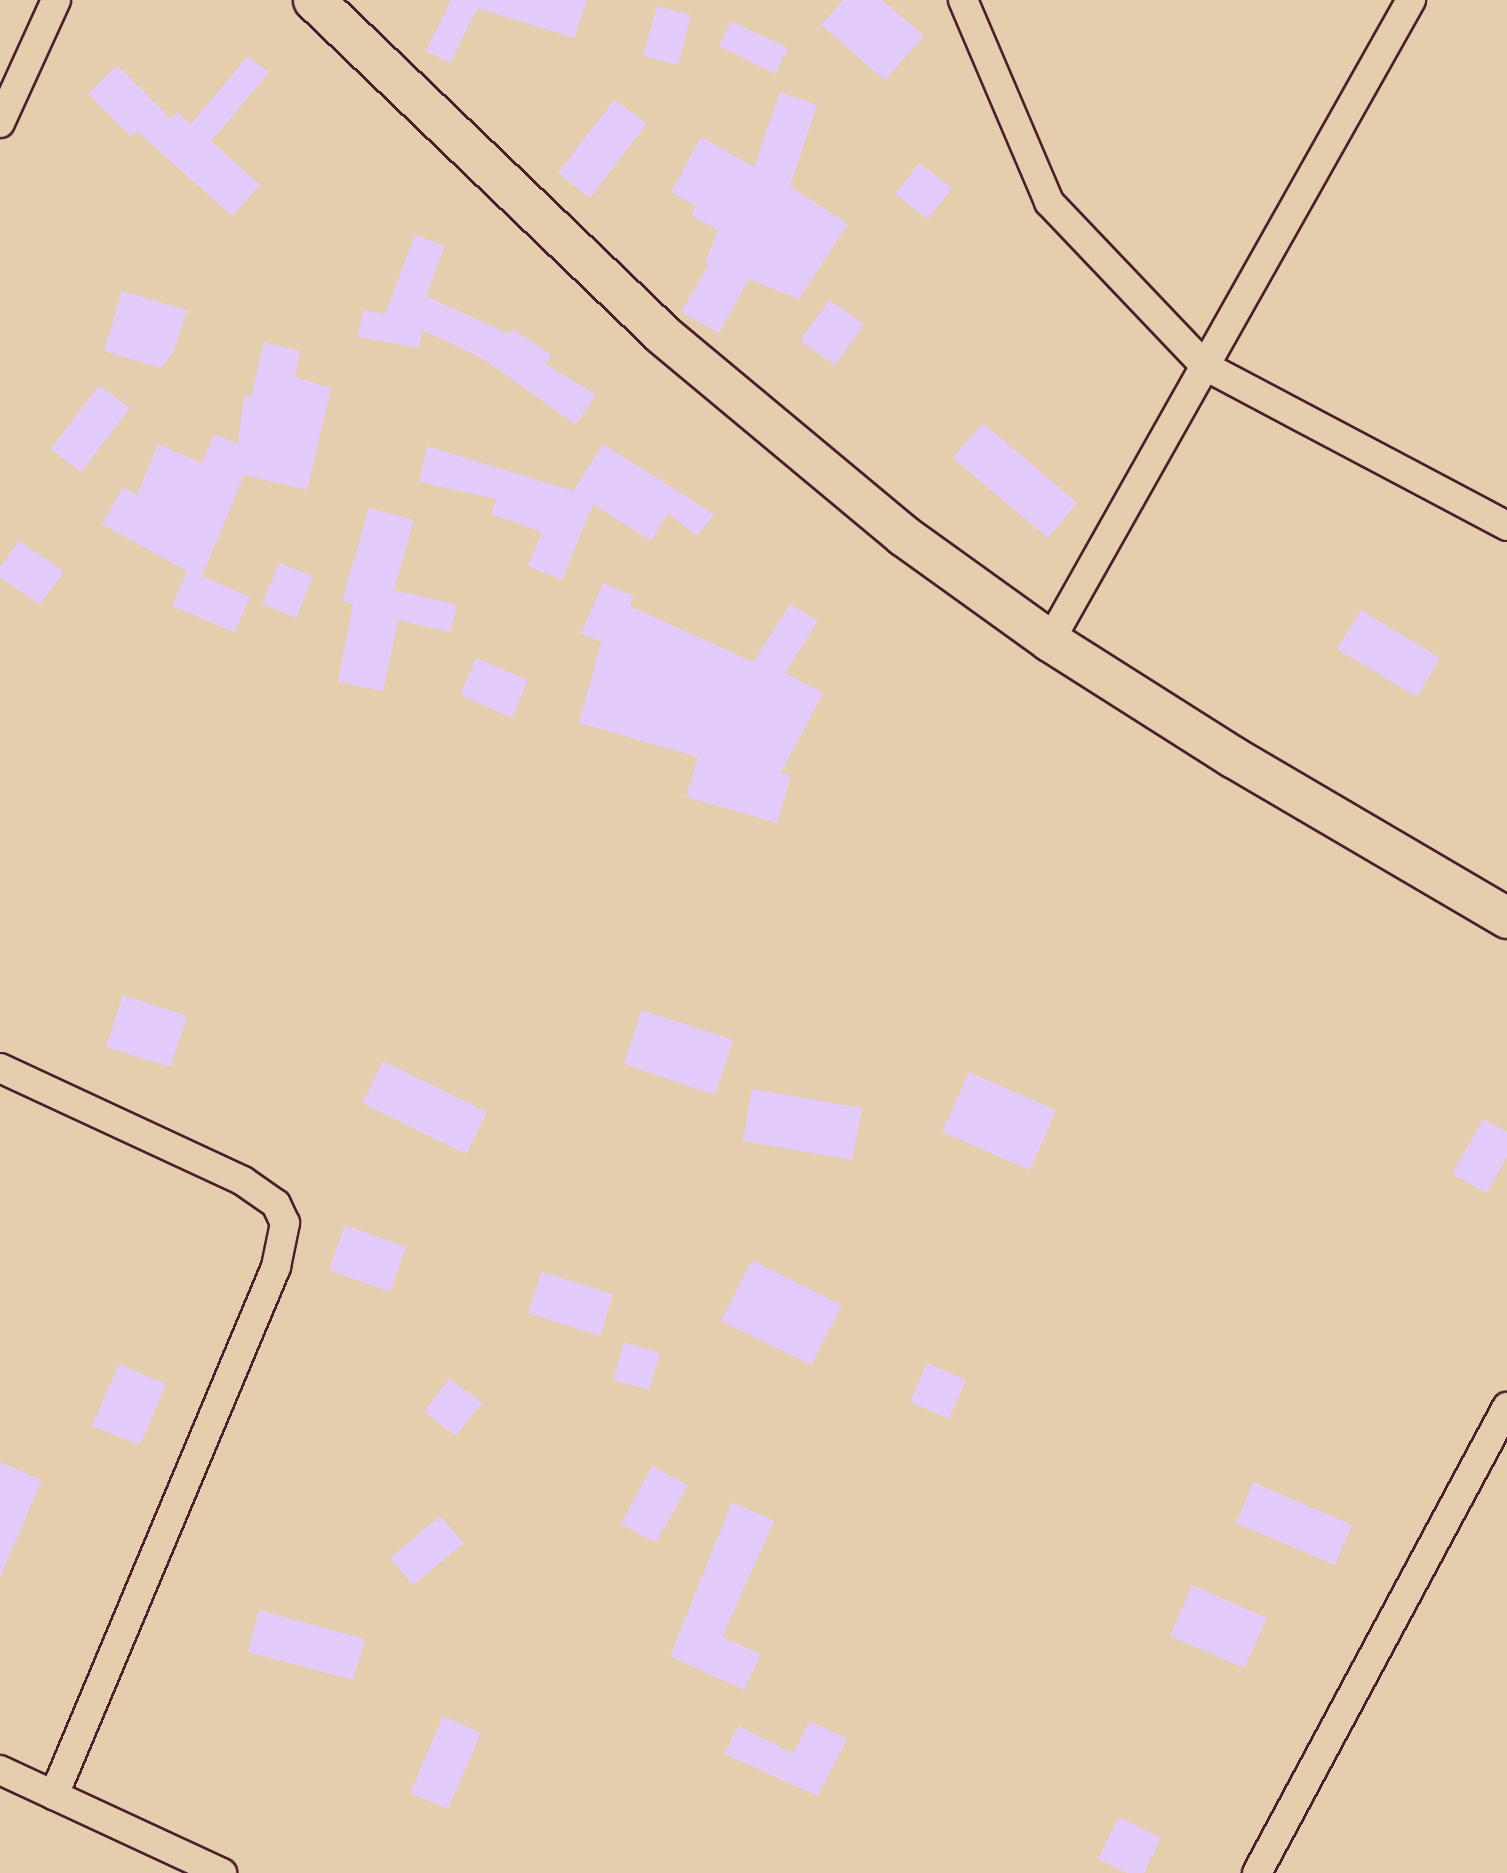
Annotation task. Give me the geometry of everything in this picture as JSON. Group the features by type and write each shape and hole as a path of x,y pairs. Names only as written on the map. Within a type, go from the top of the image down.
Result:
{"main road":[{"path":"314,0 674,345 904,536 1050,641 1233,757 1507,918"}],"street":[{"path":"0,123 56,0"},
{"path":"963,0 1049,202 1205,366 1507,526"},
{"path":"1050,641 1411,0"},
{"path":"0,1068 243,1181 276,1204 285,1223 276,1267 54,1795"},
{"path":"1257,1873 1507,1407"},
{"path":"0,1770 222,1873"}],"building":[{"path":"451,0 587,0 574,38 477,8 450,63 426,51"},
{"path":"843,0 882,0 924,36 885,80 821,25"},
{"path":"657,6 691,15 678,65 643,56"},
{"path":"731,21 788,48 775,74 719,46"},
{"path":"248,56 269,73 211,141 260,185 232,216 137,131 131,137 88,94 117,65 171,119 177,112 191,124"},
{"path":"780,92 817,105 790,186 848,224 799,299 749,279 719,333 681,312 709,264 705,262 718,230 691,215 696,206 671,192 701,137 754,167"},
{"path":"614,100 647,123 590,198 558,173"},
{"path":"919,163 952,188 928,219 895,194"},
{"path":"415,235 445,246 426,296 509,334 513,329 552,355 546,364 596,395 576,425 482,358 422,330 419,348 358,337 363,310 385,314"},
{"path":"122,291 187,310 174,350 161,368 104,351"},
{"path":"829,300 864,324 835,365 800,341"},
{"path":"264,342 300,351 295,377 331,388 307,490 244,475 202,576 250,597 234,632 172,606 187,571 102,524 123,487 137,495 158,444 202,463 214,434 238,444 244,396 251,397"},
{"path":"99,385 130,408 81,472 51,449"},
{"path":"983,423 1077,503 1048,538 953,458"},
{"path":"603,444 714,514 697,536 668,513 651,541 593,504 562,580 528,566 542,532 491,514 496,499 419,482 427,446 573,491"},
{"path":"369,508 414,520 394,590 457,605 450,632 398,620 383,691 338,682 353,604 342,601"},
{"path":"19,541 64,571 40,605 0,577 0,568"},
{"path":"279,563 313,576 296,618 262,604"},
{"path":"603,583 634,596 630,606 753,662 790,604 818,621 785,673 823,693 781,773 791,776 777,823 686,797 698,757 579,723 601,642 581,633"},
{"path":"1361,610 1440,658 1417,697 1337,649"},
{"path":"476,658 528,680 512,718 460,695"},
{"path":"123,995 187,1016 170,1067 106,1047"},
{"path":"642,1010 733,1040 715,1095 624,1064"},
{"path":"383,1061 487,1112 466,1154 362,1103"},
{"path":"969,1072 1056,1110 1030,1170 942,1132"},
{"path":"752,1089 862,1108 852,1160 743,1141"},
{"path":"1483,1119 1507,1132 1507,1157 1487,1193 1452,1174"},
{"path":"345,1225 406,1247 390,1292 329,1270"},
{"path":"752,1260 842,1305 811,1365 721,1321"},
{"path":"542,1272 613,1294 600,1336 528,1313"},
{"path":"624,1342 660,1353 649,1390 613,1380"},
{"path":"927,1363 966,1380 949,1419 910,1402"},
{"path":"119,1364 166,1384 140,1445 92,1426"},
{"path":"449,1378 482,1403 456,1436 424,1412"},
{"path":"0,1462 42,1480 0,1577"},
{"path":"652,1466 688,1485 656,1543 621,1524"},
{"path":"1253,1482 1352,1525 1335,1565 1236,1523"},
{"path":"732,1502 774,1521 722,1637 761,1654 744,1690 670,1656"},
{"path":"440,1516 464,1543 413,1585 390,1558"},
{"path":"1192,1585 1267,1618 1244,1668 1170,1636"},
{"path":"259,1610 365,1639 353,1680 248,1652"},
{"path":"443,1716 481,1733 448,1809 410,1793"},
{"path":"810,1721 847,1739 818,1796 724,1754 738,1726 793,1753"},
{"path":"1119,1817 1161,1838 1144,1873 1127,1873 1098,1859"}]}
